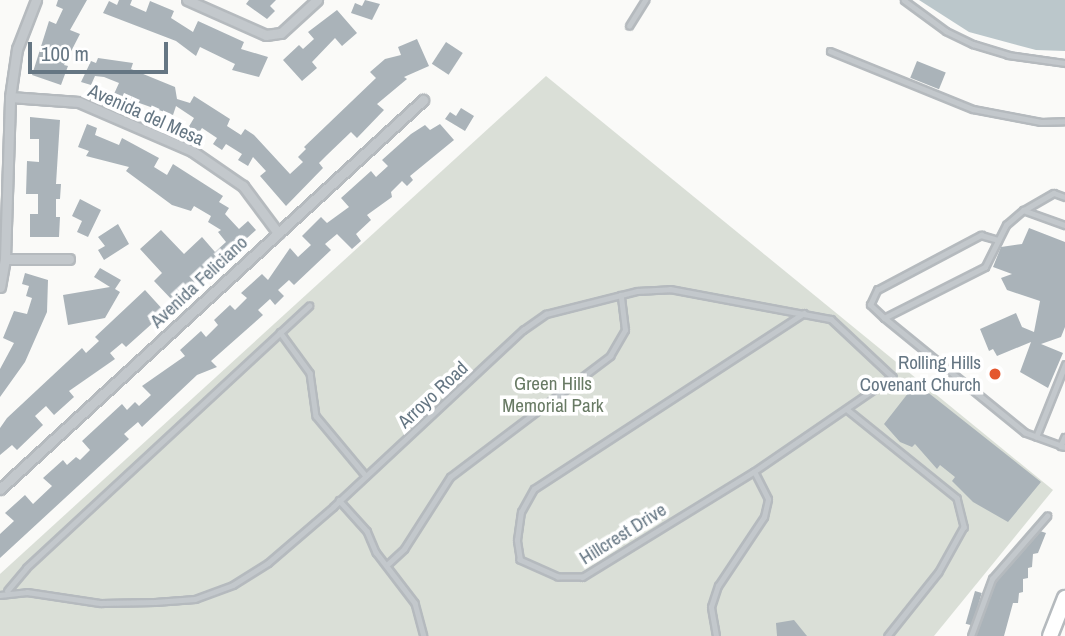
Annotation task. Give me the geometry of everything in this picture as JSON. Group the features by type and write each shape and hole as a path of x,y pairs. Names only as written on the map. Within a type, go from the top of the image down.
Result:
{"main road":[{"path":"1050,636 1065,598"}],"street":[{"path":"0,287 5,259 10,97 18,49 36,0"},
{"path":"187,0 266,35 281,33 317,0"},
{"name":"Avenida del Mesa","path":"10,97 79,102 192,151 243,186 278,233"},
{"name":"Avenida Feliciano","path":"0,489 423,100"},
{"path":"5,259 69,260"}],"lane":[{"path":"629,26 645,0"},
{"path":"904,0 946,31 973,44 1008,55 1065,63"},
{"path":"830,51 973,109 1041,122 1065,121"},
{"path":"884,318 985,267 1011,218 1054,192 1065,197"},
{"path":"1023,210 1065,225"},
{"path":"998,240 981,235 877,290 870,305 1036,437 1063,447 1065,437"},
{"name":"Arroyo Road","path":"7,591 101,603 195,599 233,585 268,563 340,500 523,330 546,314 621,295 670,289 831,319 893,377"},
{"path":"388,564 404,549 450,477 610,356 625,330 621,295"},
{"path":"0,595 309,306"},
{"name":"Hillcrest Drive","path":"805,313 534,489 521,512 517,540 520,560 558,577 583,577 754,472 893,377"},
{"path":"280,332 310,373 316,415 366,476"},
{"path":"1036,437 1065,365"},
{"path":"848,410 957,498 964,527 939,572 888,636"},
{"path":"716,636 711,607 718,586 764,516 768,499 754,472"},
{"path":"340,500 415,603 424,636"},
{"path":"971,636 992,579 1047,516"}],"green space":[{"name":"Green Hills Memorial Park","path":"546,76 1053,490 934,636 0,636 0,574"}],"shaded area":[{"path":"919,0 1065,0 1065,51 1036,50 969,32"}],"building":[{"path":"58,0 87,0 70,30 80,34 64,65 68,66 61,85 32,75 49,21 56,24 63,9 56,6"},
{"path":"119,0 132,0 130,5 146,12 150,1 174,11 171,18 193,32 198,21 244,42 241,49 268,57 259,77 232,70 235,64 200,47 196,56 176,41 103,13 109,1 117,5"},
{"path":"249,0 276,0 270,6 275,11 267,19 246,4"},
{"path":"365,0 380,4 372,20 351,13 355,3 362,6"},
{"path":"337,10 357,33 342,46 335,38 312,62 317,68 302,81 283,60 299,45 303,49 314,39 308,32"},
{"path":"417,39 429,66 404,77 407,79 377,104 384,110 357,138 351,132 327,155 319,163 323,168 286,206 260,176 266,171 253,157 248,166 238,160 242,154 226,144 222,150 213,144 217,138 202,128 198,134 188,128 194,118 176,106 173,115 114,94 119,83 104,77 95,76 91,85 81,82 91,61 96,63 98,58 133,63 131,69 175,87 177,99 190,103 194,96 230,119 227,126 241,135 245,129 254,135 290,174 303,162 298,157 306,149 304,147 376,78 370,72 385,59 401,55 398,47"},
{"path":"446,42 463,53 449,75 432,64"},
{"path":"917,61 946,73 939,89 910,78"},
{"path":"461,108 474,116 465,131 445,119 450,112 456,116"},
{"path":"30,117 60,120 56,184 61,184 60,199 56,199 56,217 60,217 59,237 30,237 30,214 38,214 38,194 26,194 27,161 39,162 39,139 30,139"},
{"path":"87,124 97,128 95,135 119,145 122,138 159,158 154,167 167,175 173,164 223,196 219,202 229,208 225,214 239,229 248,221 256,230 175,303 154,281 162,273 140,249 161,230 184,254 202,237 215,252 226,242 218,232 221,230 208,222 211,216 194,206 191,211 172,205 126,171 129,167 86,156 89,151 78,147"},
{"path":"440,124 454,140 410,176 413,180 407,186 402,181 391,192 392,197 367,215 371,220 356,234 361,241 352,249 337,234 325,244 331,250 294,285 289,280 278,290 284,296 275,305 270,299 258,310 263,315 211,361 217,367 197,375 142,427 138,422 124,434 129,439 0,558 0,534 14,521 5,513 25,495 33,504 52,486 43,478 63,460 67,465 76,457 80,460 90,450 82,441 122,404 127,410 135,402 139,406 151,395 142,386 185,356 180,350 201,331 206,337 218,325 214,320 230,305 235,310 247,298 241,293 262,274 268,280 290,248 298,257 311,245 302,236 321,217 327,223 349,207 341,198 371,171 376,177 388,166 382,160 411,134 425,125 430,130"},
{"path":"80,199 101,210 88,237 77,232 82,221 72,216"},
{"path":"118,224 129,244 104,260 98,250 105,246 98,237"},
{"path":"1029,228 1065,242 1065,327 1061,337 1041,344 1063,353 1048,388 1020,372 1031,342 997,356 993,349 989,351 980,329 1016,313 1022,327 1034,332 1040,301 1007,290 1001,278 1012,274 993,267 1001,247 1022,244"},
{"path":"100,268 121,280 115,289 120,292 105,318 68,325 63,295 110,287 94,277"},
{"path":"25,273 48,280 47,312 25,362 0,397 0,369 14,343 3,338 14,311 27,314 32,298 26,296 29,286 22,284"},
{"path":"145,290 165,312 126,347 122,343 110,353 115,359 69,391 74,397 54,415 46,406 35,416 43,425 17,450 12,445 0,455 0,428 7,418 82,348 86,353 99,341 95,337"},
{"path":"916,383 1041,482 1008,522 973,502 952,481 955,477 940,465 937,469 915,444 912,447 900,442 884,424"},
{"path":"1040,531 1046,533 1038,553 1033,554 1028,578 1023,579 1023,592 1019,593 1018,603 1013,603 1004,636 976,636 996,581"},
{"path":"975,591 982,593 972,626 966,624"},
{"path":"794,620 807,636 777,636 776,623"}],"place":[{"name":"Rolling Hills Covenant Church","path":"995,374"}]}
